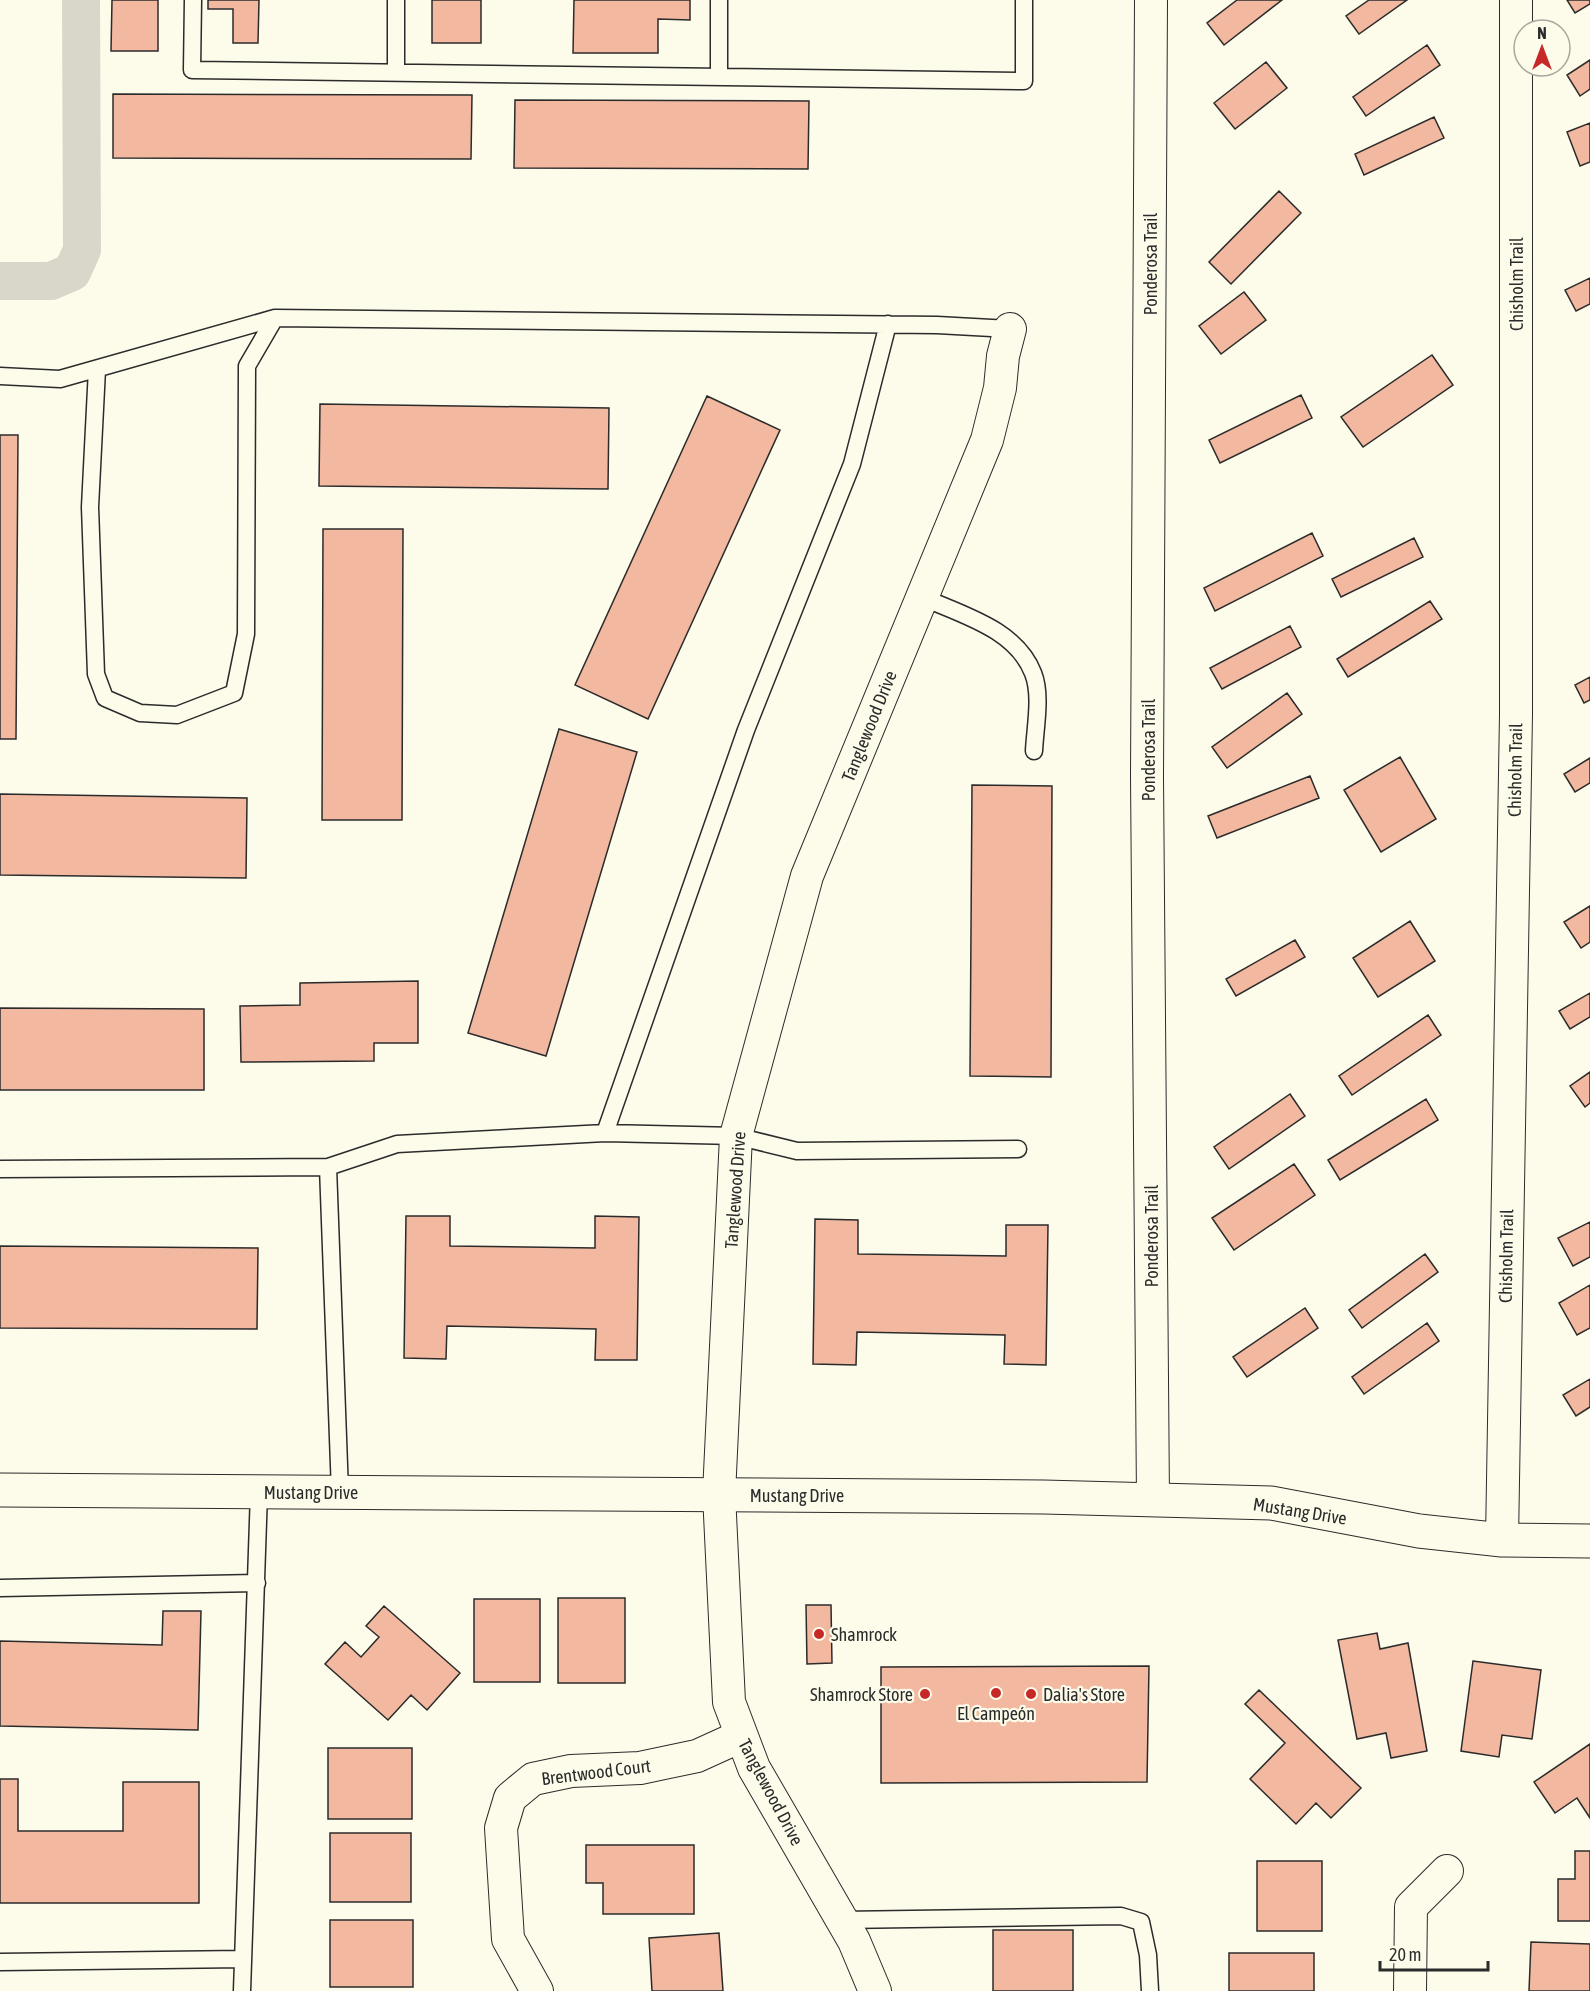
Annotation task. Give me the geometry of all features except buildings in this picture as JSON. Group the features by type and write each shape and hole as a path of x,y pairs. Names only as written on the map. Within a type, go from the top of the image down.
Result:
{"main road":[{"name":"Mustang Drive","path":"0,1490 719,1494 1271,1503 1419,1531 1502,1540 1590,1541"}],"street":[{"name":"Ponderosa Trail","path":"1151,0 1148,777 1153,1500"},
{"name":"Chisholm Trail","path":"1502,1540 1516,714 1516,0"},
{"name":"Tanglewood Drive","path":"875,1991 842,1920 754,1768 729,1702 719,1494 736,1136 807,876 987,440 1000,388 1003,356 1010,329"},
{"name":"Brentwood Court","path":"537,1991 508,1940 501,1828 510,1798 533,1779 571,1772 640,1768 697,1756 741,1736"},
{"path":"1410,1991 1411,1907 1448,1871"}],"lane":[{"path":"193,0 192,70 1024,81 1024,0"},
{"path":"396,0 396,72"},
{"path":"719,0 719,77"},
{"path":"97,369 90,507 96,674 105,698 140,713 177,715 234,693 246,634 247,366 275,318"},
{"path":"0,375 60,379 275,318 888,324 1010,329"},
{"path":"605,1133 746,730 852,464 888,324"},
{"path":"922,597 1006,638 1023,656 1034,675 1036,704 1034,751"},
{"path":"0,1168 328,1167 397,1143 605,1133 736,1136 797,1151 1018,1149"},
{"path":"328,1167 340,1492"},
{"path":"242,1991 259,1492"},
{"path":"0,1588 257,1583"},
{"path":"842,1920 1121,1916 1141,1922 1148,1955 1150,1991"},
{"path":"0,1962 243,1959"}],"waterway":[{"path":"0,281 51,281 72,272 82,250 81,0"}],"place":[{"name":"Shamrock","path":"819,1634"},
{"name":"El Campeón","path":"996,1693"},
{"name":"Shamrock Store","path":"925,1694"},
{"name":"Dalia's Store","path":"1031,1694"}]}
